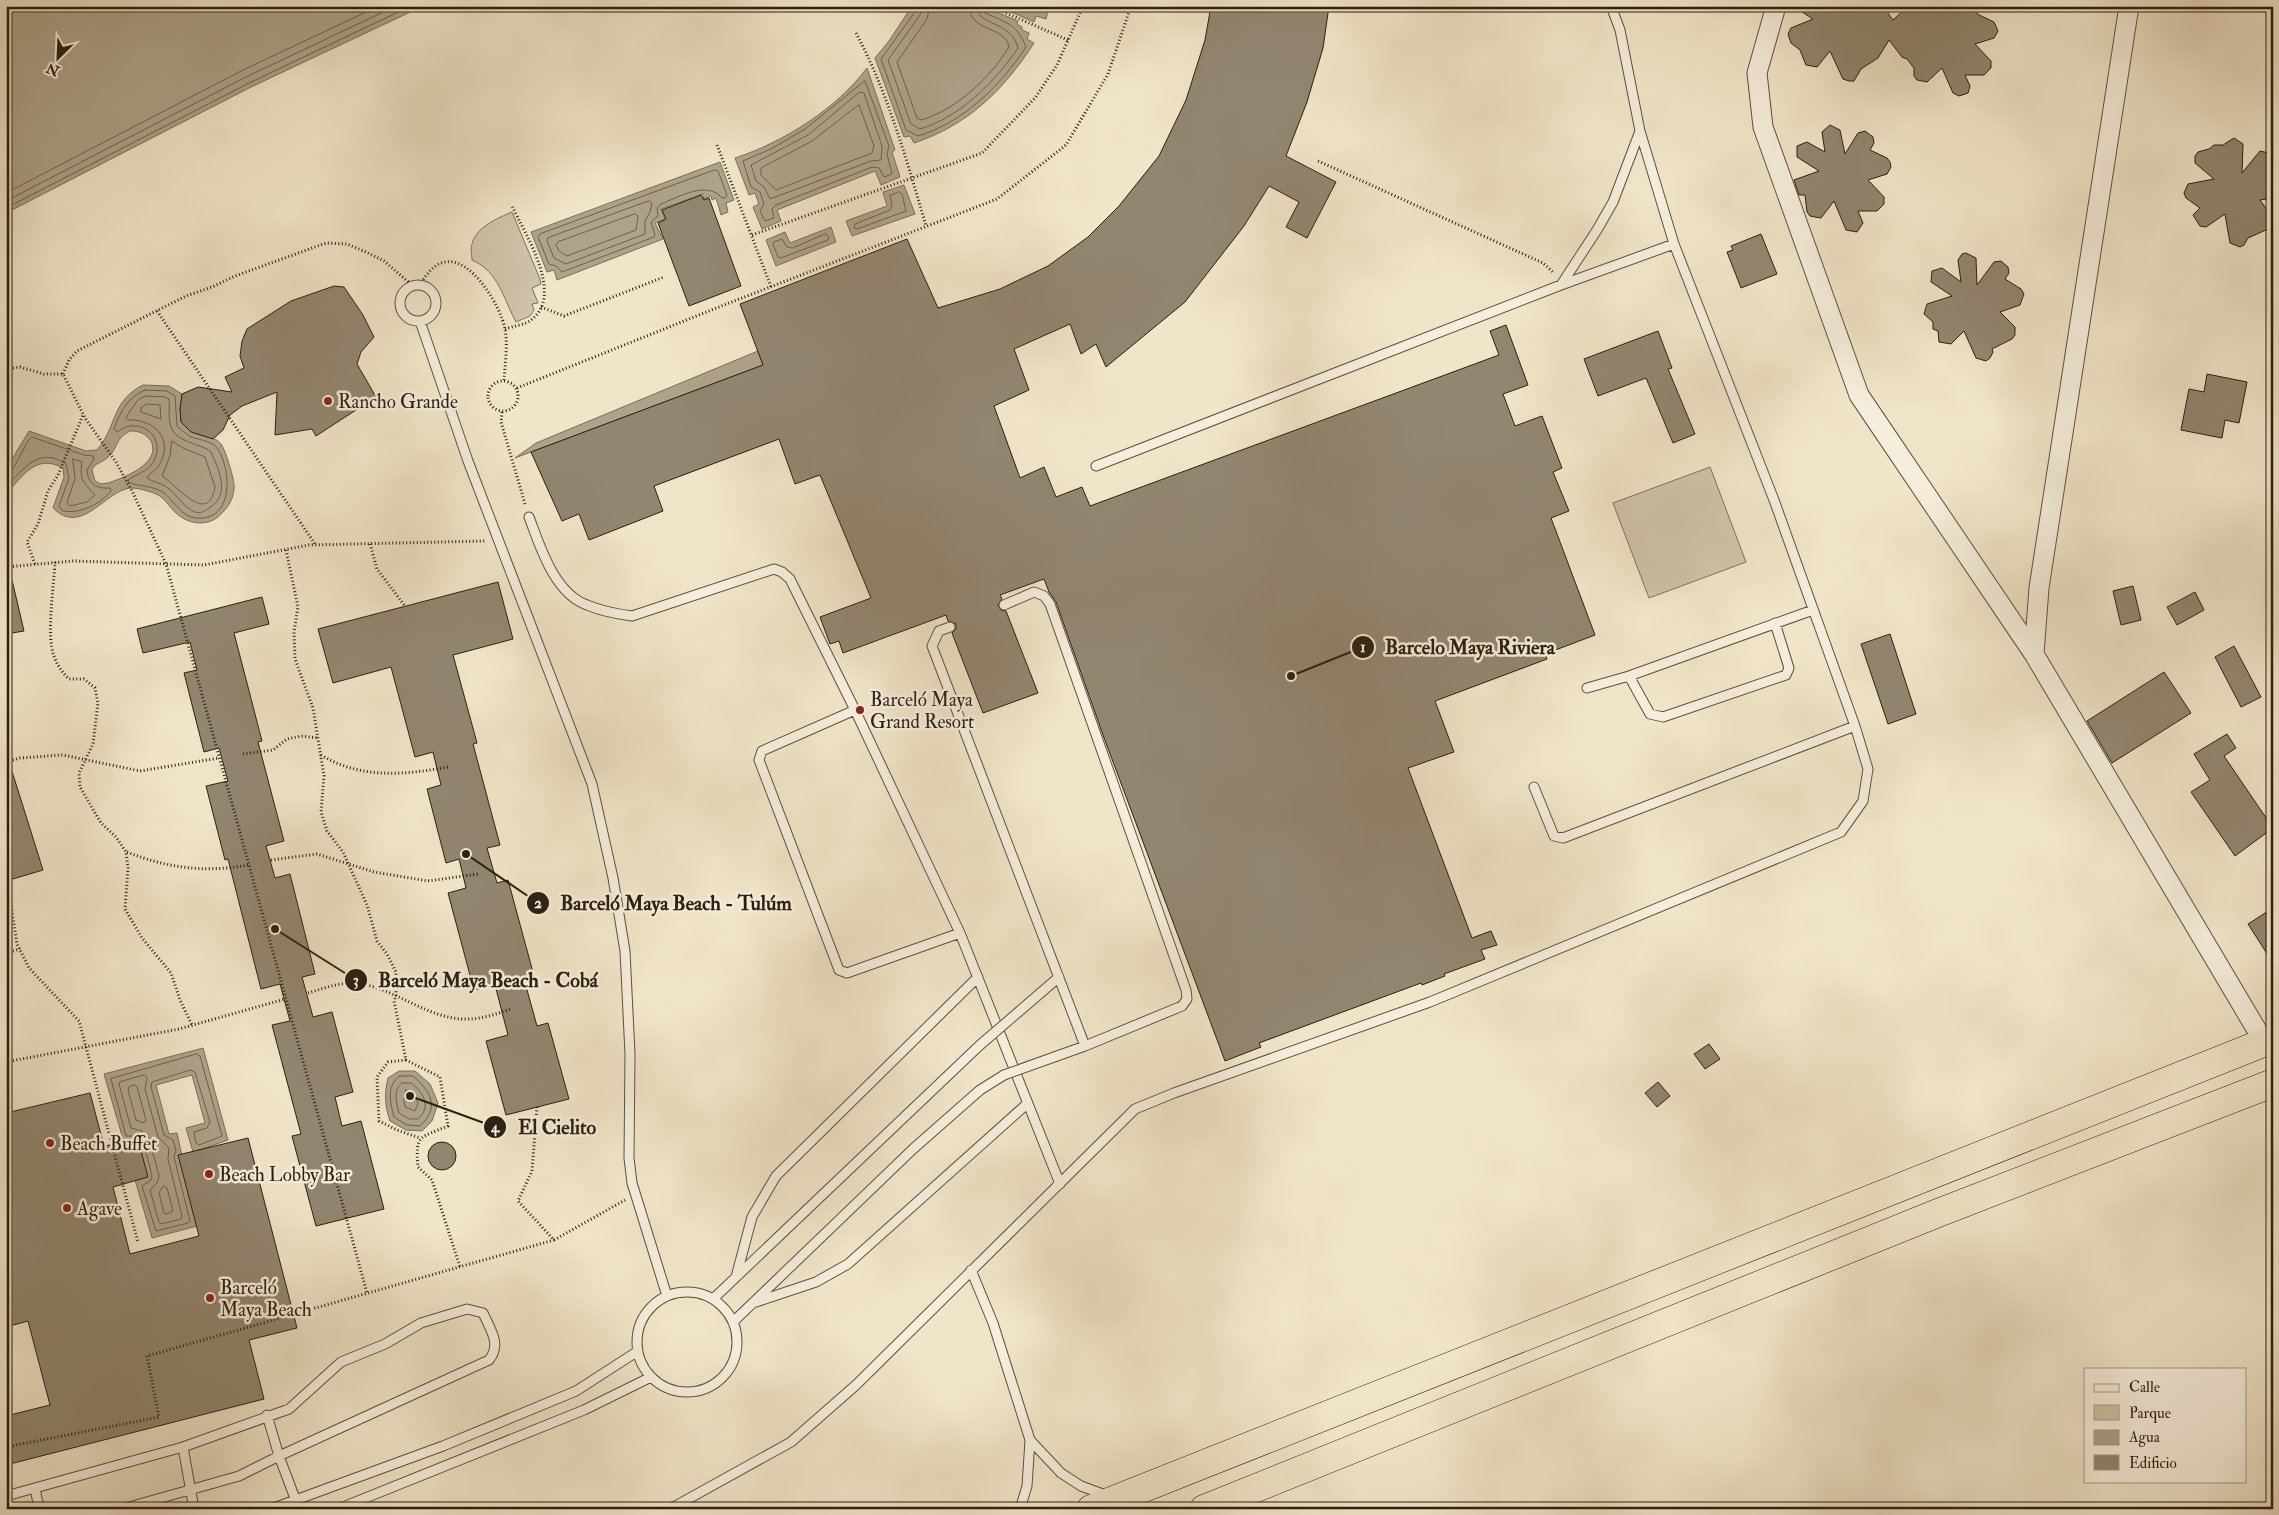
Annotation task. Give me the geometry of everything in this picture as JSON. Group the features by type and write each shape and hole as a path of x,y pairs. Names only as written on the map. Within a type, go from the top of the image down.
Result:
{"highway":[{"path":"1091,1509 2268,1040"},
{"path":"1204,1509 1938,1213 2273,1083"}],"street":[{"path":"1776,6 1758,73 1764,127 1859,395 2034,654 2268,1040"},
{"path":"2034,654 2039,588 2129,6"}],"lane":[{"path":"670,1509 791,1442 856,1385 1135,1109 1174,1093 1430,1002 1841,832 1863,801 1868,769 1855,726 1774,500 1674,244 1640,131 1620,30 1611,6"},
{"path":"1561,285 1613,202 1640,131"},
{"path":"1096,466 1561,285 1674,244"},
{"path":"416,285 431,290 436,303 432,315 420,321 407,318 400,306 402,293 416,285"},
{"path":"420,321 468,461 592,784 613,878 625,951 630,1054 629,1158 635,1194 667,1296"},
{"path":"529,516 550,570 568,591 585,605 613,613 632,616 774,569 782,572 790,579 855,710 960,933 1060,1184"},
{"path":"733,1322 913,1149 980,1090 1004,1075 1084,1046 1182,1006 1187,999 1186,990 1050,604 1044,596 1034,592 1004,605"},
{"path":"1587,688 1630,676 1813,610"},
{"path":"1630,676 1650,714 1663,718 1786,675 1788,668 1775,623"},
{"path":"950,627 939,631 932,646 1084,1046"},
{"path":"855,710 762,751 758,760 839,970 847,973 960,933"},
{"path":"1534,786 1554,836 1563,838 1855,726"},
{"path":"736,1277 752,1217 776,1176 978,977"},
{"path":"713,1299 980,1045 1059,977"},
{"path":"753,1303 816,1282 848,1264 1028,1103"},
{"path":"971,1270 992,1323 1030,1440 1027,1486 1020,1509"},
{"path":"690,1292 713,1299 723,1307 733,1322 737,1339 733,1363 718,1382 696,1391 672,1390 651,1377 644,1367 638,1350 638,1332 642,1321 648,1311 667,1296 690,1292"},
{"path":"6,1496 183,1447 294,1405 341,1362 386,1344 422,1323 467,1309 483,1313 496,1341 494,1354 489,1360 278,1456 239,1476 122,1509"},
{"path":"271,1509 298,1505 576,1391 638,1350"},
{"path":"338,1509 584,1410 651,1377"},
{"path":"267,1415 278,1456 298,1505"},
{"path":"1030,1440 1061,1473 1081,1486 1116,1499"},
{"path":"183,1447 192,1489 194,1509"},
{"path":"35,1488 40,1509"}],"path":[{"path":"990,6 1068,40"},
{"path":"752,235 982,153 1035,98 1057,65 1083,6"},
{"path":"517,388 997,199 1066,144 1108,74 1131,6"},
{"path":"856,33 872,64 912,178 926,226"},
{"path":"716,145 771,287"},
{"path":"1318,161 1543,263 1553,271 1561,285"},
{"path":"505,329 531,320 541,307 546,286 543,273 512,206"},
{"path":"367,1293 166,564 133,493 116,462 83,414 63,374 69,360 77,350 235,276 326,243 347,244 366,252 384,261 416,285 429,271 444,262 454,262 466,267 486,287 505,329 504,380"},
{"path":"541,307 564,316 664,277"},
{"path":"157,311 316,545"},
{"path":"6,369 20,367 44,374 63,374"},
{"path":"497,381 511,382 517,388 519,394 515,407 502,412 489,406 487,391 497,381"},
{"path":"502,412 501,422 529,516"},
{"path":"34,564 27,542 38,524 48,491 58,475 83,414"},
{"path":"6,568 73,561 204,565 316,545 499,541"},
{"path":"370,544 377,569 405,606"},
{"path":"286,550 298,607 294,632 294,659 312,708 324,776 321,812 327,831 343,852 367,905 377,941 387,954 396,972 396,995 394,1002 406,1060"},
{"path":"56,562 51,634 53,654 58,667 68,679 84,679 95,688 98,703 93,744 79,773 80,787 101,823 116,837 126,852 128,868 125,909 142,938 170,973 192,1025"},
{"path":"243,754 273,750 287,739 301,736 318,738"},
{"path":"6,762 20,758 63,755 85,758 140,771 219,758"},
{"path":"320,755 354,771 389,774 448,767"},
{"path":"126,852 173,867 225,869 248,865"},
{"path":"271,860 317,854 374,872 428,882 478,874"},
{"path":"6,872 17,944 29,968 79,1021 138,1242"},
{"path":"6,953 20,949"},
{"path":"308,993 339,984 357,983 396,995 441,1014 463,1020 489,1017 512,1008"},
{"path":"6,1062 192,1025 285,999"},
{"path":"420,1138 379,1121 377,1076 388,1062 406,1060 440,1077 446,1101 448,1126 420,1138 416,1146 418,1167 432,1180 460,1267"},
{"path":"537,1107 532,1171 518,1201 554,1240"},
{"path":"6,1447 159,1417 147,1356 554,1240 635,1194"}],"green space":[{"path":"512,212 541,284 532,288 538,303 532,304 534,310 530,316 516,322 499,286 488,271 472,260 471,250 474,238 483,228 494,220"},
{"path":"1710,467 1746,562 1649,598 1613,503"}],"water":[{"path":"6,6 423,6 251,87 6,213"},
{"path":"912,6 982,6 1018,21 1017,24 1022,27 1022,30 1029,33 1027,39 1034,43 1010,76 983,104 951,127 914,143 910,136 904,137 875,58 889,41"},
{"path":"997,6 1049,6 1046,19 1036,16 1034,22"},
{"path":"867,68 895,150 892,152 900,177 881,185 875,171 777,210 781,221 762,229 753,207 759,204 755,193 749,195 735,158 772,143 808,122 840,97"},
{"path":"720,162 734,200 726,203 728,212 721,215 716,198 712,200 711,196 704,199 703,194 661,209 665,219 655,223 663,239 557,280 554,270 547,272 531,232"},
{"path":"904,185 915,214 852,236 846,221 887,206 883,192"},
{"path":"831,227 836,242 776,266 766,240 785,232 790,243"},
{"path":"758,351 763,365 515,458 536,443"},
{"path":"143,385 169,386 182,394 181,422 191,431 212,438 221,444 229,464 234,488 230,503 218,517 200,523 188,520 176,513 160,496 131,488 112,496 84,515 64,516 53,508 64,477 63,468 45,463 24,474 6,494 6,469 29,431 86,451 97,450 108,432 115,415 125,399","holes":["130,431 136,431 147,436 153,445 153,451 147,462 134,472 108,483 101,484 95,481 92,470 95,466 113,452 121,437"]},
{"path":"203,1048 228,1140 193,1152 186,1128 205,1123 192,1075 156,1085 169,1134 177,1133 197,1226 152,1238 104,1074"},
{"path":"399,1071 415,1071 430,1084 438,1103 432,1121 422,1131 406,1130 390,1121 387,1110 386,1089 388,1078"}],"building":[{"path":"1211,6 1329,6 1323,48 1307,102 1286,156 1336,182 1307,238 1286,227 1299,202 1269,186 1244,226 1185,302 1106,367 1096,344 1081,354 1070,324 1014,349 1029,390 994,406 1020,478 1044,467 1056,497 1082,487 1090,506 1499,355 1490,331 1506,325 1528,385 1503,394 1515,426 1542,416 1562,468 1553,472 1569,511 1551,518 1595,635 1545,654 1547,659 1435,701 1454,752 1408,768 1472,938 1491,931 1497,945 1481,950 1485,959 1444,974 1445,976 1422,985 1421,983 1259,1043 1261,1047 1225,1061 1103,735 1056,602 1049,592 1044,579 1000,595 1002,599 998,605 1001,610 1006,611 1038,693 983,713 952,633 956,629 956,624 948,621 946,615 843,653 839,641 830,644 820,617 871,598 820,475 795,484 779,439 654,486 663,511 589,540 579,514 562,521 531,452 763,365 740,304 907,239 938,308 1000,289 1048,266 1088,237 1119,206 1159,156 1186,100 1205,40"},
{"path":"1793,6 1883,6 1893,20 1908,6 1982,6 1977,14 1994,22 1998,31 1994,38 1975,44 1991,61 1991,68 1984,75 1965,75 1970,86 1968,93 1959,96 1953,93 1942,68 1927,82 1917,80 1914,76 1914,68 1907,59 1902,57 1889,40 1878,58 1861,69 1854,81 1849,81 1843,79 1830,51 1817,67 1806,65 1800,50 1791,43 1788,34 1791,28 1813,19"},
{"path":"1830,125 1840,130 1845,154 1858,133 1865,131 1873,137 1874,143 1870,150 1887,158 1890,162 1891,167 1887,174 1868,180 1884,197 1884,204 1877,211 1858,211 1863,223 1857,232 1846,230 1834,201 1821,218 1810,216 1807,212 1805,195 1799,195 1794,180 1819,171 1797,157 1797,146 1807,142 1825,152 1822,132"},
{"path":"2234,138 2243,144 2242,173 2260,151 2273,154 2273,198 2260,200 2273,218 2272,225 2268,229 2248,238 2244,245 2240,247 2230,243 2225,214 2206,227 2200,226 2193,215 2200,208 2186,198 2184,193 2188,184 2214,179 2195,163 2195,156 2198,152 2209,149 2214,145 2223,145"},
{"path":"701,195 704,200 709,198 741,286 689,306 658,223 666,219 662,210"},
{"path":"1761,234 1777,274 1741,288 1727,252 1733,250 1731,246"},
{"path":"1966,253 1976,258 1977,285 1994,262 2001,261 2008,267 2009,273 2005,279 2021,289 2024,294 2020,305 2000,312 2015,327 2015,335 2012,339 1992,349 1993,352 1990,358 1986,361 1976,358 1964,331 1951,344 1939,342 1938,331 1933,329 1933,322 1924,314 1927,304 1952,296 1931,282 1932,271 1942,268 1961,282 1958,260 1962,254"},
{"path":"334,286 344,287 363,315 374,337 361,352 357,364 376,397 316,436 312,429 275,435 277,392 242,406 230,415 223,430 213,439 191,432 181,422 182,394 198,387 232,392 225,377 244,368 240,356 242,341 247,329 291,301"},
{"path":"1658,331 1672,368 1668,369 1695,434 1673,443 1646,378 1598,396 1584,359"},
{"path":"2207,374 2247,382 2239,423 2225,420 2222,438 2181,430 2189,389 2204,392"},
{"path":"6,580 12,580 24,631 6,634"},
{"path":"498,582 513,639 453,655 477,743 473,744 500,845 487,848 497,883 508,880 534,976 524,979 537,1026 548,1023 569,1099 506,1115 486,1041 508,1035 495,985 474,990 448,893 466,888 459,859 446,863 427,789 441,785 433,752 415,757 391,667 333,683 318,629"},
{"path":"2133,586 2141,620 2121,625 2113,591"},
{"path":"2195,592 2204,610 2177,625 2167,607"},
{"path":"262,597 269,624 234,633 262,741 258,742 284,841 266,846 275,878 290,874 315,974 302,977 313,1017 332,1012 353,1092 335,1097 342,1126 361,1121 384,1209 316,1226 292,1136 301,1134 272,1025 290,1021 280,984 261,989 228,859 225,860 206,786 228,781 219,748 204,752 184,673 197,670 190,642 143,653 137,629"},
{"path":"1890,634 1916,714 1888,724 1861,644"},
{"path":"2234,646 2261,697 2241,707 2215,657"},
{"path":"2164,672 2191,713 2112,763 2087,721"},
{"path":"2227,734 2236,748 2224,756 2273,828 2235,856 2191,792 2210,780 2194,754"},
{"path":"10,765 43,870 6,881 6,766"},
{"path":"2273,908 2273,963 2248,924"},
{"path":"1709,1044 1720,1059 1705,1069 1694,1054"},
{"path":"1658,1082 1670,1096 1657,1107 1645,1093"},
{"path":"90,1093 104,1146 138,1140 148,1177 113,1187 130,1254 199,1236 178,1155 248,1138 297,1328 249,1340 264,1399 6,1465 6,1416 50,1405 28,1321 6,1327 6,1113"},
{"path":"442,1142 452,1146 456,1156 452,1166 442,1170 432,1166 428,1156 432,1146"}],"place":[{"name":"Rancho Grande","path":"328,401"},
{"name":"Barcelo Maya Riviera","path":"1291,676"},
{"name":"Barceló Maya Grand Resort","path":"860,710"},
{"name":"Barceló Maya Beach - Tulúm","path":"466,854"},
{"name":"Barceló Maya Beach - Cobá","path":"275,929"},
{"name":"El Cielito","path":"410,1096"},
{"name":"Beach Buffet","path":"50,1143"},
{"name":"Beach Lobby Bar","path":"209,1174"},
{"name":"Agave","path":"67,1208"},
{"name":"Barceló Maya Beach","path":"210,1298"}]}
